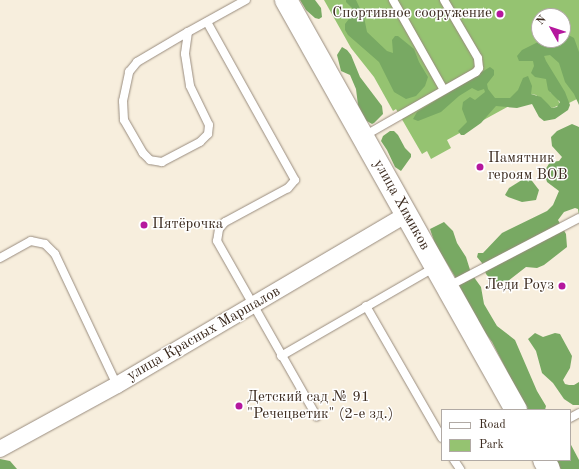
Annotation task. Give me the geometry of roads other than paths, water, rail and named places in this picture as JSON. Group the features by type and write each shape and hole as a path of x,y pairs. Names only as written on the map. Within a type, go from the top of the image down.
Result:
{"street":[{"name":"улица Химиков","path":"286,0 515,409"},
{"name":"улица Красных Маршалов","path":"0,449 118,385 406,216"}],"lane":[{"path":"188,32 185,54 190,86 209,125 208,134 200,142 162,162 150,160 143,153 124,120 123,101 129,72 137,62 188,32 246,0"},
{"path":"393,0 444,90"},
{"path":"363,136 476,72 479,68 478,58 444,0"},
{"path":"207,22 295,180 288,188 225,222 219,229 217,241 317,417"},
{"path":"447,287 579,218"},
{"path":"0,258 31,241 45,244 55,254 118,385"},
{"path":"281,356 435,266"},
{"path":"366,306 441,436"}],"place":[{"name":"Спортивное сооружение","path":"500,14"},
{"name":"Памятник героям ВОВ","path":"480,167"},
{"name":"Пятёрочка","path":"144,225"},
{"name":"Леди Роуз","path":"562,286"},
{"name":"Детский сад № 91 \"Речецветик\" (2-е зд.)","path":"239,406"}]}
